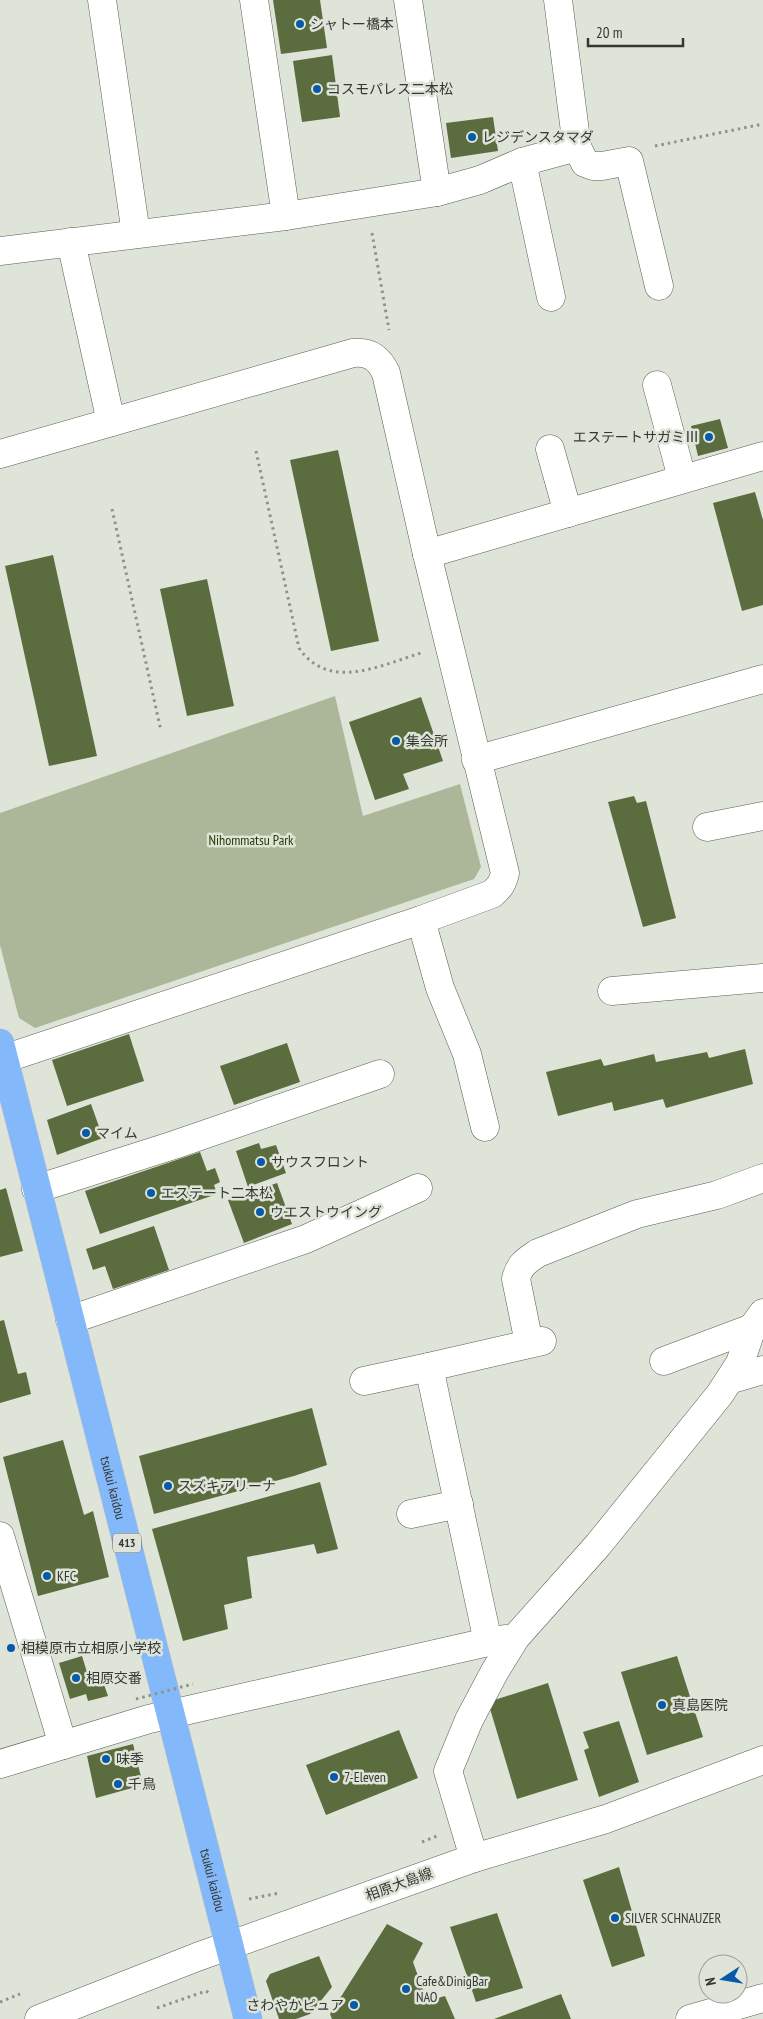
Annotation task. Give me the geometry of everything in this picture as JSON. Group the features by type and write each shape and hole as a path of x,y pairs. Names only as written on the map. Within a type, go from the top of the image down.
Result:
{"highway":[{"name":"tsukui kaidou","path":"3,1059 248,2019"}],"street":[{"path":"102,0 136,234"},
{"path":"254,0 286,216"},
{"path":"408,0 437,192"},
{"path":"558,0 576,147 585,163 593,166 629,161 659,286"},
{"path":"0,251 286,216 437,192 480,180 522,162 576,147"},
{"path":"522,162 551,298"},
{"path":"71,242 110,422"},
{"path":"0,454 353,353 367,353 378,360 386,373 476,760 505,873 503,881 492,894 421,920 3,1059"},
{"path":"657,384 682,478"},
{"path":"550,449 568,513"},
{"path":"427,554 682,478 763,456"},
{"path":"476,760 763,679"},
{"path":"707,827 763,816"},
{"path":"421,920 440,988 467,1054 485,1127"},
{"path":"612,991 763,978"},
{"path":"36,1189 174,1145 380,1074"},
{"path":"364,1381 536,1342 516,1279 519,1269 528,1260 538,1253 637,1214 717,1195 763,1178"},
{"path":"70,1320 306,1239 418,1188"},
{"path":"664,1361 757,1320"},
{"path":"474,1858 448,1771 469,1720 495,1671 516,1637 598,1544 732,1379 757,1320"},
{"path":"429,1367 488,1642"},
{"path":"732,1379 763,1370"},
{"path":"411,1514 459,1504"},
{"path":"0,1536 63,1745"},
{"path":"0,1764 150,1719 516,1637"},
{"name":"相原大島線","path":"39,2019 229,1946 474,1858 606,1820 763,1760"},
{"path":"690,2019 763,1998"}],"path":[{"path":"629,161 634,151 763,124"},
{"path":"367,203 389,329"},
{"path":"256,450 299,648 304,655 324,669 332,672 350,673 424,652"},
{"path":"112,509 160,731"},
{"path":"136,1699 193,1684"},
{"path":"151,2010 206,1991"}],"green space":[{"name":"Nihommatsu Park","path":"335,696 363,816 460,784 481,867 474,879 35,1028 19,1018 0,945 0,813"}],"building":[{"name":"シャトー橋本","path":"273,0 320,0 327,48 281,54"},
{"name":"コスモパレス二本松","path":"332,55 340,117 302,122 293,61"},
{"name":"レジデンスタマダ","path":"493,117 498,151 451,158 446,123"},
{"name":"エステートサガミⅢ","path":"720,419 728,448 698,456 691,426"},
{"path":"338,450 379,641 331,651 290,460"},
{"path":"755,492 763,520 763,605 742,611 713,503"},
{"path":"53,555 97,756 49,766 5,566"},
{"path":"207,579 234,706 187,716 160,589"},
{"name":"集会所","path":"421,697 443,761 403,774 409,789 375,800 349,722"},
{"path":"634,796 637,803 646,801 676,918 643,927 608,802"},
{"path":"129,1034 144,1081 67,1106 52,1060"},
{"path":"287,1043 300,1082 234,1105 220,1066"},
{"path":"745,1049 753,1084 666,1108 663,1099 614,1111 612,1102 558,1116 546,1072 601,1059 604,1066 654,1054 656,1062 707,1052 709,1058"},
{"path":"91,1104 103,1138 57,1155 47,1120"},
{"name":"サウスフロント","path":"259,1143 261,1149 276,1145 286,1173 248,1187 236,1151"},
{"name":"エステート二本松","path":"200,1152 207,1171 215,1168 220,1182 214,1185 217,1194 100,1234 85,1191"},
{"name":"ウエストウイング","path":"277,1183 292,1224 244,1243 228,1200"},
{"path":"6,1188 23,1251 0,1257 0,1190"},
{"path":"154,1226 169,1270 113,1289 105,1266 93,1270 86,1249"},
{"path":"4,1320 18,1374 26,1372 31,1394 0,1403 0,1321"},
{"path":"312,1408 327,1465 294,1476 154,1514 139,1456"},
{"path":"63,1440 84,1515 93,1511 109,1577 38,1596 3,1457"},
{"path":"320,1482 338,1549 317,1554 314,1544 247,1557 252,1598 224,1605 228,1629 183,1641 152,1529"},
{"name":"相原交番","path":"82,1656 89,1679 101,1676 108,1696 88,1701 86,1694 70,1699 59,1663"},
{"name":"真島医院","path":"677,1656 703,1737 647,1755 621,1672"},
{"path":"548,1683 578,1780 517,1799 488,1702"},
{"path":"619,1721 639,1782 599,1797 584,1750 589,1748 583,1732"},
{"path":"399,1730 418,1778 326,1815 306,1765"},
{"path":"133,1744 143,1785 96,1798 87,1756"},
{"name":"SILVER SCHNAUZER","path":"619,1867 645,1956 612,1967 583,1880"},
{"path":"497,1913 523,1988 476,2002 450,1927"},
{"path":"387,1924 423,1943 413,1962 427,2001 445,1996 455,2019 332,2019 330,2014"},
{"path":"319,1956 332,1987 310,2014 296,2019 279,2019 266,1981 270,1974"},
{"path":"561,1994 571,2019 494,2019"}],"place":[{"name":"シャトー橋本","path":"300,24"},
{"name":"コスモパレス二本松","path":"317,89"},
{"name":"レジデンスタマダ","path":"472,137"},
{"name":"エステートサガミⅢ","path":"709,437"},
{"name":"集会所","path":"396,741"},
{"name":"マイム","path":"86,1133"},
{"name":"サウスフロント","path":"261,1162"},
{"name":"エステート二本松","path":"151,1193"},
{"name":"ウエストウイング","path":"260,1212"},
{"name":"スズキアリーナ","path":"168,1486"},
{"name":"KFC","path":"47,1576"},
{"name":"相模原市立相原小学校","path":"11,1648"},
{"name":"相原交番","path":"76,1678"},
{"name":"真島医院","path":"662,1705"},
{"name":"味季","path":"106,1759"},
{"name":"7-Eleven","path":"334,1777"},
{"name":"千鳥","path":"118,1784"},
{"name":"SILVER SCHNAUZER","path":"615,1918"},
{"name":"Cafe&DinigBar NAO","path":"406,1989"},
{"name":"さわやかピュア","path":"354,2005"}]}
